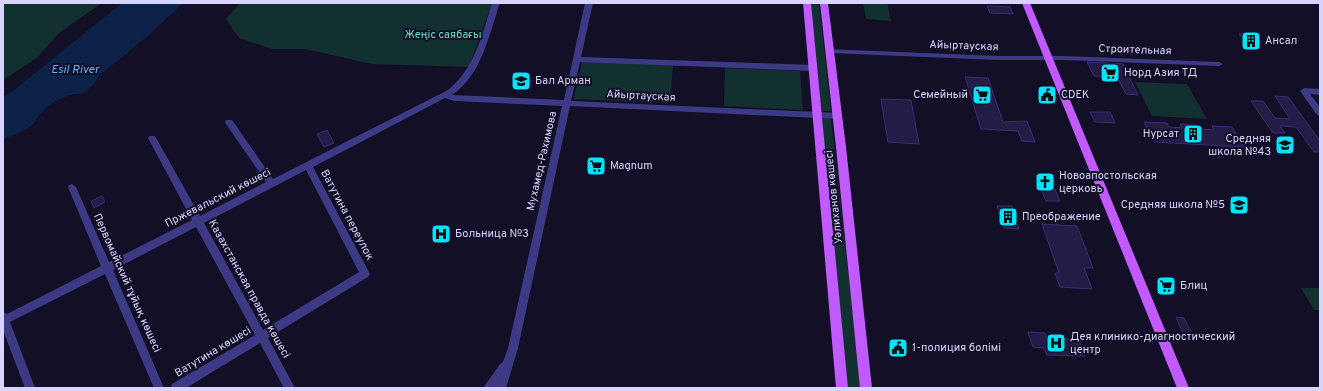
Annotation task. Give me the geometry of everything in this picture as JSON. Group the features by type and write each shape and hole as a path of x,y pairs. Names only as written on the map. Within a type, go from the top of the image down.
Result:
{"main road":[{"name":"Уәлиханов көшесі","path":"807,3 842,388"},
{"name":"Уәлиханов көшесі","path":"824,3 838,116 866,388"},
{"path":"1026,3 1183,388"},
{"path":"808,21 826,22"}],"street":[{"path":"468,99 461,94 460,89 462,83 473,66 487,32 496,3"},
{"name":"Мухамед-Рахимова","path":"513,348 589,3"},
{"name":"Айыртауская","path":"829,51 1050,59"},
{"path":"577,59 813,68"},
{"name":"Строительная","path":"1050,59 1218,64"},
{"name":"Пржевальский көшесі","path":"4,319 308,166 444,95 462,83"},
{"path":"1320,92 1304,91 1320,113"},
{"name":"Айыртауская","path":"444,95 468,99 838,116"},
{"path":"229,122 272,184"},
{"name":"Казахстанская правда көшесі","path":"152,138 290,388"},
{"name":"Ватутина переулок","path":"308,166 365,274"},
{"name":"Первомайский тұйық көшесі","path":"72,187 160,388"},
{"name":"Ватутина көшесі","path":"176,388 365,274"},
{"path":"4,319 30,388"},
{"path":"488,388 502,372 513,348"},
{"path":"501,388 513,348"}],"green space":[{"path":"3,3 102,3 59,33 37,58 3,80"},
{"name":"Жеңіс саябағы","path":"240,3 492,3 469,67 372,64 305,49 272,49 239,38 226,19"},
{"path":"810,3 819,3 831,111 820,111"},
{"path":"863,3 887,3 891,21 866,19"},
{"path":"582,61 673,65 670,103 574,99"},
{"path":"725,68 800,71 803,110 724,106"},
{"path":"1135,82 1187,84 1207,119 1152,116"},
{"path":"821,118 831,119 861,388 847,388"},
{"path":"1301,288 1320,288 1320,310 1314,310"}],"water":[{"name":"Esil River","path":"122,3 183,3 149,35 100,75 92,86 82,94 70,95 57,100 46,108 28,128 3,139 3,97 13,91"}],"building":[{"path":"987,6 1010,7 1013,14 990,13"},
{"name":"Ансал","path":"1239,34 1250,34 1261,45 1247,45"},
{"name":"Норд Азия ТД","path":"1087,62 1123,64 1138,95 1126,94 1117,77 1094,76"},
{"name":"Семейный","path":"965,77 988,78 1003,122 1027,121 1035,142 1022,141 1018,131 981,129"},
{"path":"1275,96 1288,97 1320,141 1320,152 1314,152 1296,127 1280,126 1285,133 1273,133 1251,101 1263,101 1275,118 1290,119"},
{"path":"881,99 911,100 919,144 888,142"},
{"path":"1090,112 1110,112 1115,123 1095,122"},
{"name":"Нурсат","path":"1144,122 1167,123 1169,127 1182,128 1180,124 1198,125 1200,129 1214,130 1212,126 1232,127 1244,147 1154,142"},
{"path":"327,130 334,143 324,147 317,134"},
{"name":"Новоапостольская церковь","path":"1035,176 1049,176 1060,201 1046,201"},
{"path":"102,196 105,202 94,208 91,201"},
{"name":"Преображение","path":"997,206 1012,206 1019,229 1004,228"},
{"path":"1042,224 1077,226 1093,268 1084,268 1092,289 1060,287 1055,273 1059,273"},
{"path":"1176,317 1184,318 1194,338 1185,338"},
{"name":"Дея клинико-диагностический центр","path":"1028,332 1045,333 1047,338 1078,339 1085,356 1047,355 1044,348 1033,347"}],"place":[{"name":"Ансал","path":"1251,41"},
{"name":"Норд Азия ТД","path":"1110,73"},
{"name":"Бал Арман","path":"521,81"},
{"name":"Семейный","path":"982,95"},
{"name":"CDEK","path":"1047,95"},
{"name":"Нурсат","path":"1193,134"},
{"name":"Средняя школа №43","path":"1285,145"},
{"name":"Magnum","path":"596,166"},
{"name":"Новоапостольская церковь","path":"1045,182"},
{"name":"Средняя школа №5","path":"1239,205"},
{"name":"Преображение","path":"1008,217"},
{"name":"Больница №3","path":"441,234"},
{"name":"Блиц","path":"1166,286"},
{"name":"Дея клинико-диагностический центр","path":"1056,343"},
{"name":"1-полиция болiмi","path":"898,348"}]}
